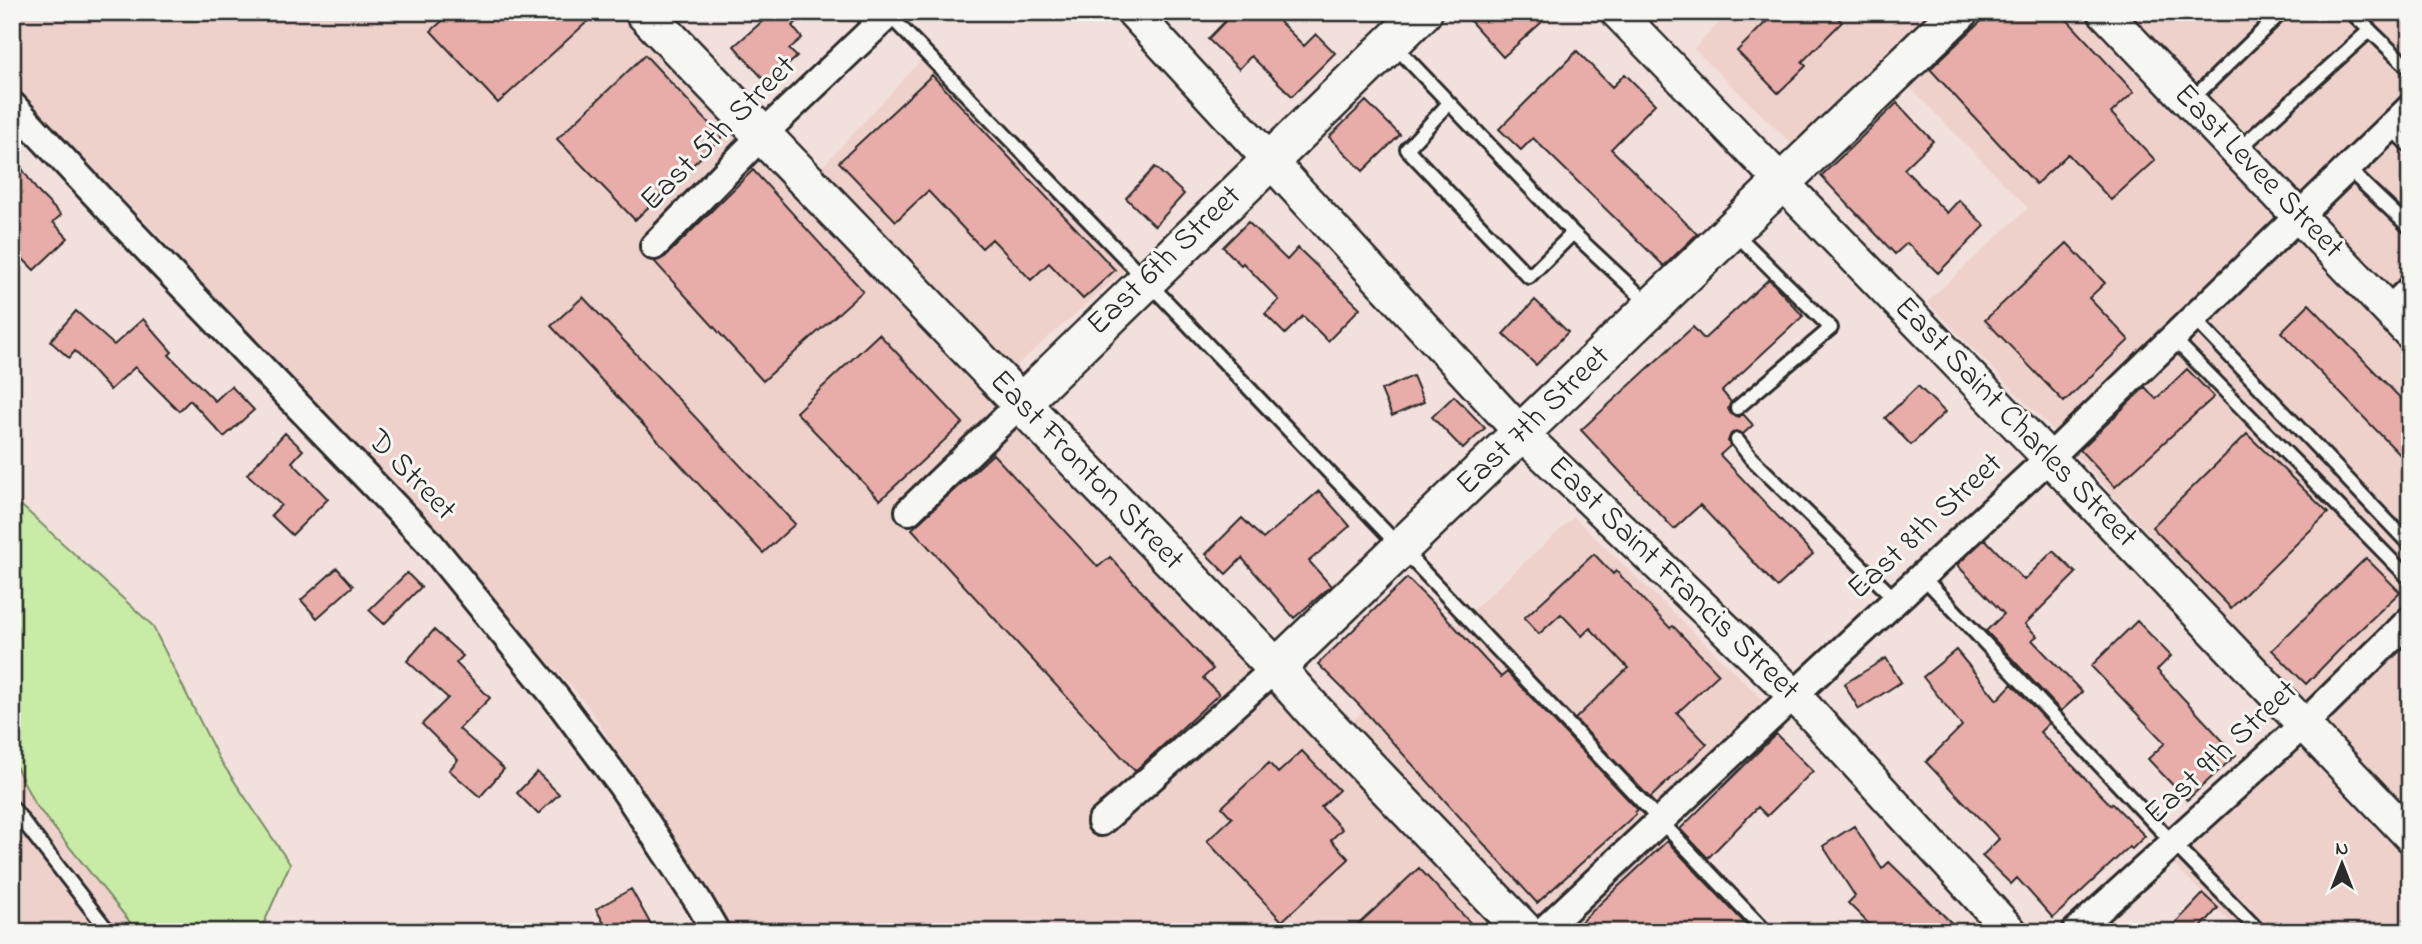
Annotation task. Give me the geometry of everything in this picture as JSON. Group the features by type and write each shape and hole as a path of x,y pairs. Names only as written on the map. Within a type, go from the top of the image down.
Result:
{"main road":[{"name":"East Fronton Street","path":"644,12 1276,668 1525,932"},
{"name":"East 6th Street","path":"1020,404 1423,12"},
{"name":"East 7th Street","path":"1276,668 1959,12"}],"street":[{"name":"East Saint Francis Street","path":"1133,12 1521,433 1794,695 2011,932"},
{"name":"East Saint Charles Street","path":"1617,12 2410,836"},
{"name":"East Levee Street","path":"2104,12 2410,333"},
{"name":"East 5th Street","path":"654,246 763,134 888,13"},
{"name":"D Street","path":"12,104 428,541 556,699 622,786 716,932"},
{"name":"East 8th Street","path":"1542,932 2049,458 2410,108"},
{"name":"East 6th Street","path":"909,511 1020,404"},
{"name":"East 9th Street","path":"2075,932 2304,724 2410,620"},
{"name":"East 7th Street","path":"1101,822 1276,668"}],"lane":[{"path":"2190,101 2282,12"},
{"path":"2351,12 2410,69"},
{"path":"888,13 1146,280 1766,932"},
{"path":"2238,150 2370,30"},
{"path":"1391,42 1573,233 1652,307"},
{"path":"1448,104 1407,149 1529,277 1573,233"},
{"path":"2390,127 2410,147"},
{"path":"2347,168 2410,228"},
{"path":"1732,230 1831,328 1737,408"},
{"path":"2384,305 2410,280"},
{"path":"2193,317 2409,541"},
{"path":"2173,338 2410,579"},
{"path":"1737,440 1751,458 1896,600"},
{"path":"1922,576 2260,932"},
{"path":"12,807 109,932"}],"shaded area":[{"path":"12,12 666,12 819,170 925,56 1131,265 1016,366 1353,720 1574,517 1776,712 1660,820 1766,932 732,932 586,703 160,237 12,85"},
{"path":"1729,12 2410,12 2410,932 2240,932 2171,862 2328,726 2047,424 1927,302 2028,208 1882,59 1798,150 1694,49"},
{"path":"12,758 34,803 138,932 12,932"}],"green space":[{"path":"12,497 152,625 218,757 290,864 260,932 138,932 34,803 12,758"}],"building":[{"path":"452,12 598,12 498,103 431,31"},
{"path":"773,12 809,12 792,26 802,38 789,49 797,57 767,83 734,46"},
{"path":"1234,12 1270,12 1304,46 1316,34 1335,53 1292,96 1251,56 1239,69 1208,39"},
{"path":"1462,12 1553,12 1503,57"},
{"path":"1776,12 1832,12 1842,22 1802,62 1806,66 1778,93 1737,51"},
{"path":"1991,12 2060,12 2134,92 2111,113 2155,160 2111,200 2068,154 2036,184 1930,69"},
{"path":"1577,51 1612,87 1625,74 1655,104 1611,149 1697,234 1664,266 1533,138 1521,150 1499,129"},
{"path":"645,55 722,137 635,220 557,139"},
{"path":"932,75 1115,270 1083,299 1049,263 1031,280 992,239 982,248 928,191 896,221 839,162"},
{"path":"1366,101 1400,135 1363,171 1329,137"},
{"path":"1897,103 1933,141 1904,169 1947,213 1959,200 1985,226 1938,273 1907,243 1895,254 1821,176"},
{"path":"12,154 38,192 61,215 53,222 68,238 34,270 12,248"},
{"path":"1155,167 1184,194 1155,226 1126,198"},
{"path":"753,170 863,291 763,381 654,261 665,257"},
{"path":"1248,222 1287,260 1298,248 1360,308 1328,341 1303,316 1285,334 1265,314 1279,300 1243,263 1241,265 1223,247"},
{"path":"2067,243 2105,283 2089,298 2129,340 2064,402 1985,320"},
{"path":"1769,279 1803,316 1722,391 1731,402 1728,409 1731,414 1738,417 1743,414 1753,425 1743,434 1736,431 1731,434 1728,441 1730,446 1720,455 1813,554 1777,587 1700,505 1674,529 1581,430 1693,327 1704,339"},
{"path":"583,297 795,524 763,553 551,326"},
{"path":"1535,300 1568,332 1536,365 1503,334"},
{"path":"2309,304 2410,408 2410,465 2281,332"},
{"path":"76,311 114,345 143,319 172,352 169,355 215,401 231,386 254,410 224,437 190,400 179,411 135,367 110,390 75,351 69,358 50,341"},
{"path":"879,334 963,423 880,500 796,412"},
{"path":"2187,369 2214,397 2115,487 2080,450 2145,387 2156,399"},
{"path":"1413,376 1424,402 1392,416 1381,390"},
{"path":"1918,386 1945,412 1911,445 1885,418"},
{"path":"1454,396 1485,428 1463,449 1432,417"},
{"path":"285,433 303,450 292,462 328,499 292,535 271,515 281,505 247,474"},
{"path":"2247,434 2328,513 2231,608 2152,527"},
{"path":"993,454 1098,567 1110,557 1213,669 1203,678 1219,694 1135,771 912,529"},
{"path":"1319,491 1350,526 1309,561 1331,586 1294,618 1242,558 1226,574 1206,554 1242,518 1263,539"},
{"path":"1985,539 2024,580 2053,551 2076,573 2025,624 2037,636 2032,640 2082,692 2061,711 1986,631 2004,614 1957,565"},
{"path":"1594,554 1613,574 1616,571 1670,628 1673,626 1719,674 1677,713 1707,744 1650,798 1575,719 1628,668 1590,628 1582,636 1561,614 1539,634 1524,618"},
{"path":"2366,558 2400,592 2306,684 2272,650"},
{"path":"337,568 353,586 317,618 301,600"},
{"path":"407,573 421,587 384,624 369,610"},
{"path":"1407,578 1501,677 1507,672 1638,810 1537,903 1359,705 1318,664"},
{"path":"2137,621 2171,656 2157,670 2236,755 2187,800 2148,759 2165,743 2091,666"},
{"path":"434,630 463,656 456,663 490,698 459,729 504,769 480,797 449,770 458,760 422,724 448,698 407,661"},
{"path":"1956,650 1997,700 2012,684 2049,723 2040,732 2145,836 2132,849 2129,847 2053,918 2017,878 2011,884 1982,856 1999,839 1926,762 1962,726 1923,677"},
{"path":"1886,658 1901,682 1859,709 1844,684"},
{"path":"1776,734 1813,771 1767,816 1758,807 1708,858 1680,829"},
{"path":"1302,751 1339,790 1321,807 1342,829 1331,840 1349,859 1282,921 1207,841 1232,818 1222,807 1269,763 1278,773"},
{"path":"537,772 559,794 538,814 517,793"},
{"path":"1854,826 1882,869 1889,862 1961,932 1877,932 1848,903 1855,896 1823,846"},
{"path":"1667,841 1753,932 1570,932"},
{"path":"1419,868 1479,932 1350,932"},
{"path":"631,889 655,932 609,932 596,909"},
{"path":"2203,894 2218,908 2197,932 2167,932"}]}
